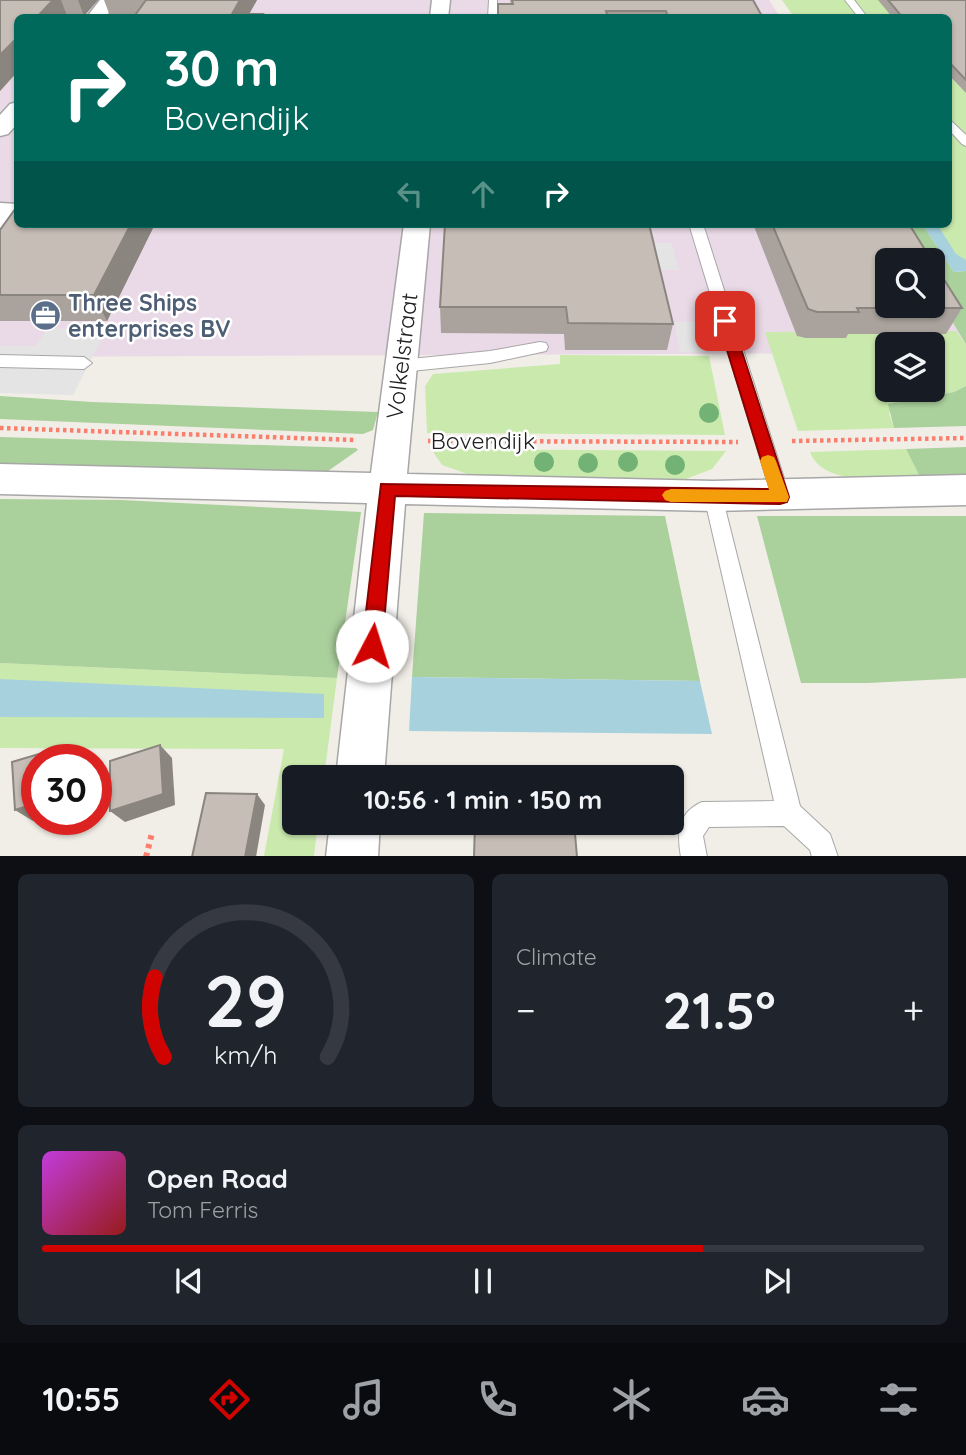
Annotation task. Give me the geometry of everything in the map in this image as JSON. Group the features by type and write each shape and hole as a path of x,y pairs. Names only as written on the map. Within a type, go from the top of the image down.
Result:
{"street":[{"path":"98,14 109,0"},
{"path":"0,129 14,113"},
{"path":"0,211 12,211 0,231"},
{"name":"Volkelstraat","path":"361,765 387,489 416,228"},
{"path":"0,479 780,497 966,490"},
{"path":"352,856 354,835"}],"lane":[{"path":"849,0 861,14"},
{"path":"952,126 966,142"},
{"path":"697,228 780,497"},
{"path":"401,366 490,357 540,347"},
{"path":"0,361 83,363"},
{"path":"713,496 789,813 821,843 825,856"},
{"path":"694,856 690,833 702,814 789,813"}],"path":[{"name":"Bovendijk","path":"0,428 392,441 761,442 966,438"},
{"path":"146,856 152,833"}],"shaded area":[{"path":"0,0 769,0 778,14 14,14 14,228 915,228 927,248 875,248 875,318 945,318 945,277 966,310 966,352 945,348 945,332 875,332 875,353 0,357"},
{"path":"650,243 672,243 679,270 656,270"},
{"path":"674,322 699,322 706,352 680,352"},
{"path":"48,328 106,330 73,395 0,393 0,346 35,346"}],"green space":[{"path":"782,0 966,0 966,269 935,228 952,228 952,14 792,14"},
{"path":"885,228 925,228 938,248 897,248"},
{"path":"945,258 954,272 966,271 966,344 945,310"},
{"path":"956,331 966,344 966,386 945,393 945,332 875,332 875,402 898,402 889,413 894,428 798,431 765,332"},
{"path":"560,355 709,356 725,435 427,433 425,386 433,374 560,364"},
{"path":"966,386 966,426 894,428 888,404 945,402 945,394"},
{"path":"0,396 92,402 378,412 373,430 363,434 0,419"},
{"path":"0,437 358,450 328,471 319,473 0,467"},
{"path":"966,447 966,476 920,477 906,449"},
{"path":"431,449 726,451 712,469 686,479 473,476 442,465"},
{"path":"906,449 920,477 875,479 842,476 817,463 810,452"},
{"path":"0,499 120,500 361,512 337,678 0,663"},
{"path":"424,513 665,516 700,681 412,677"},
{"path":"757,516 966,516 966,678 801,683"},
{"path":"0,663 337,678 326,765 282,765 282,835 317,835 314,856 264,856 284,749 112,748 112,744 21,744 21,748 0,748"}],"water":[{"path":"925,228 940,228 956,254 966,260 966,271 954,272 945,258 945,248 938,248"},
{"path":"412,677 700,681 712,734 409,731"},
{"path":"0,679 324,694 324,718 0,717"}],"building":[{"path":"0,0 53,0 40,14 14,14 14,41 0,55"},
{"path":"146,0 240,0 232,14 136,14"},
{"path":"512,0 753,0 761,14 606,11 607,14 498,14 498,4 513,4"},
{"path":"888,0 966,0 966,80 952,65 952,14 900,14"},
{"path":"14,211 14,228 129,228 94,295 0,295 0,230"},
{"path":"445,228 650,228 673,324 568,323 566,307 440,307"},
{"path":"774,228 911,228 924,248 875,248 875,308 857,308 859,312 817,312 808,309"},
{"path":"945,281 962,308 945,308"},
{"path":"160,745 163,794 112,810 112,760"},
{"path":"21,759 21,808 15,810 12,762"},
{"path":"206,793 257,794 245,856 192,856"},
{"path":"475,835 575,835 577,856 474,856"}],"slow traffic":[{"path":"671,495 780,497 768,461"}],"place":[{"name":"Three Ships enterprises BV","path":"45,316"}],"route":[{"path":"372,646 387,489 780,497 725,321"}]}
